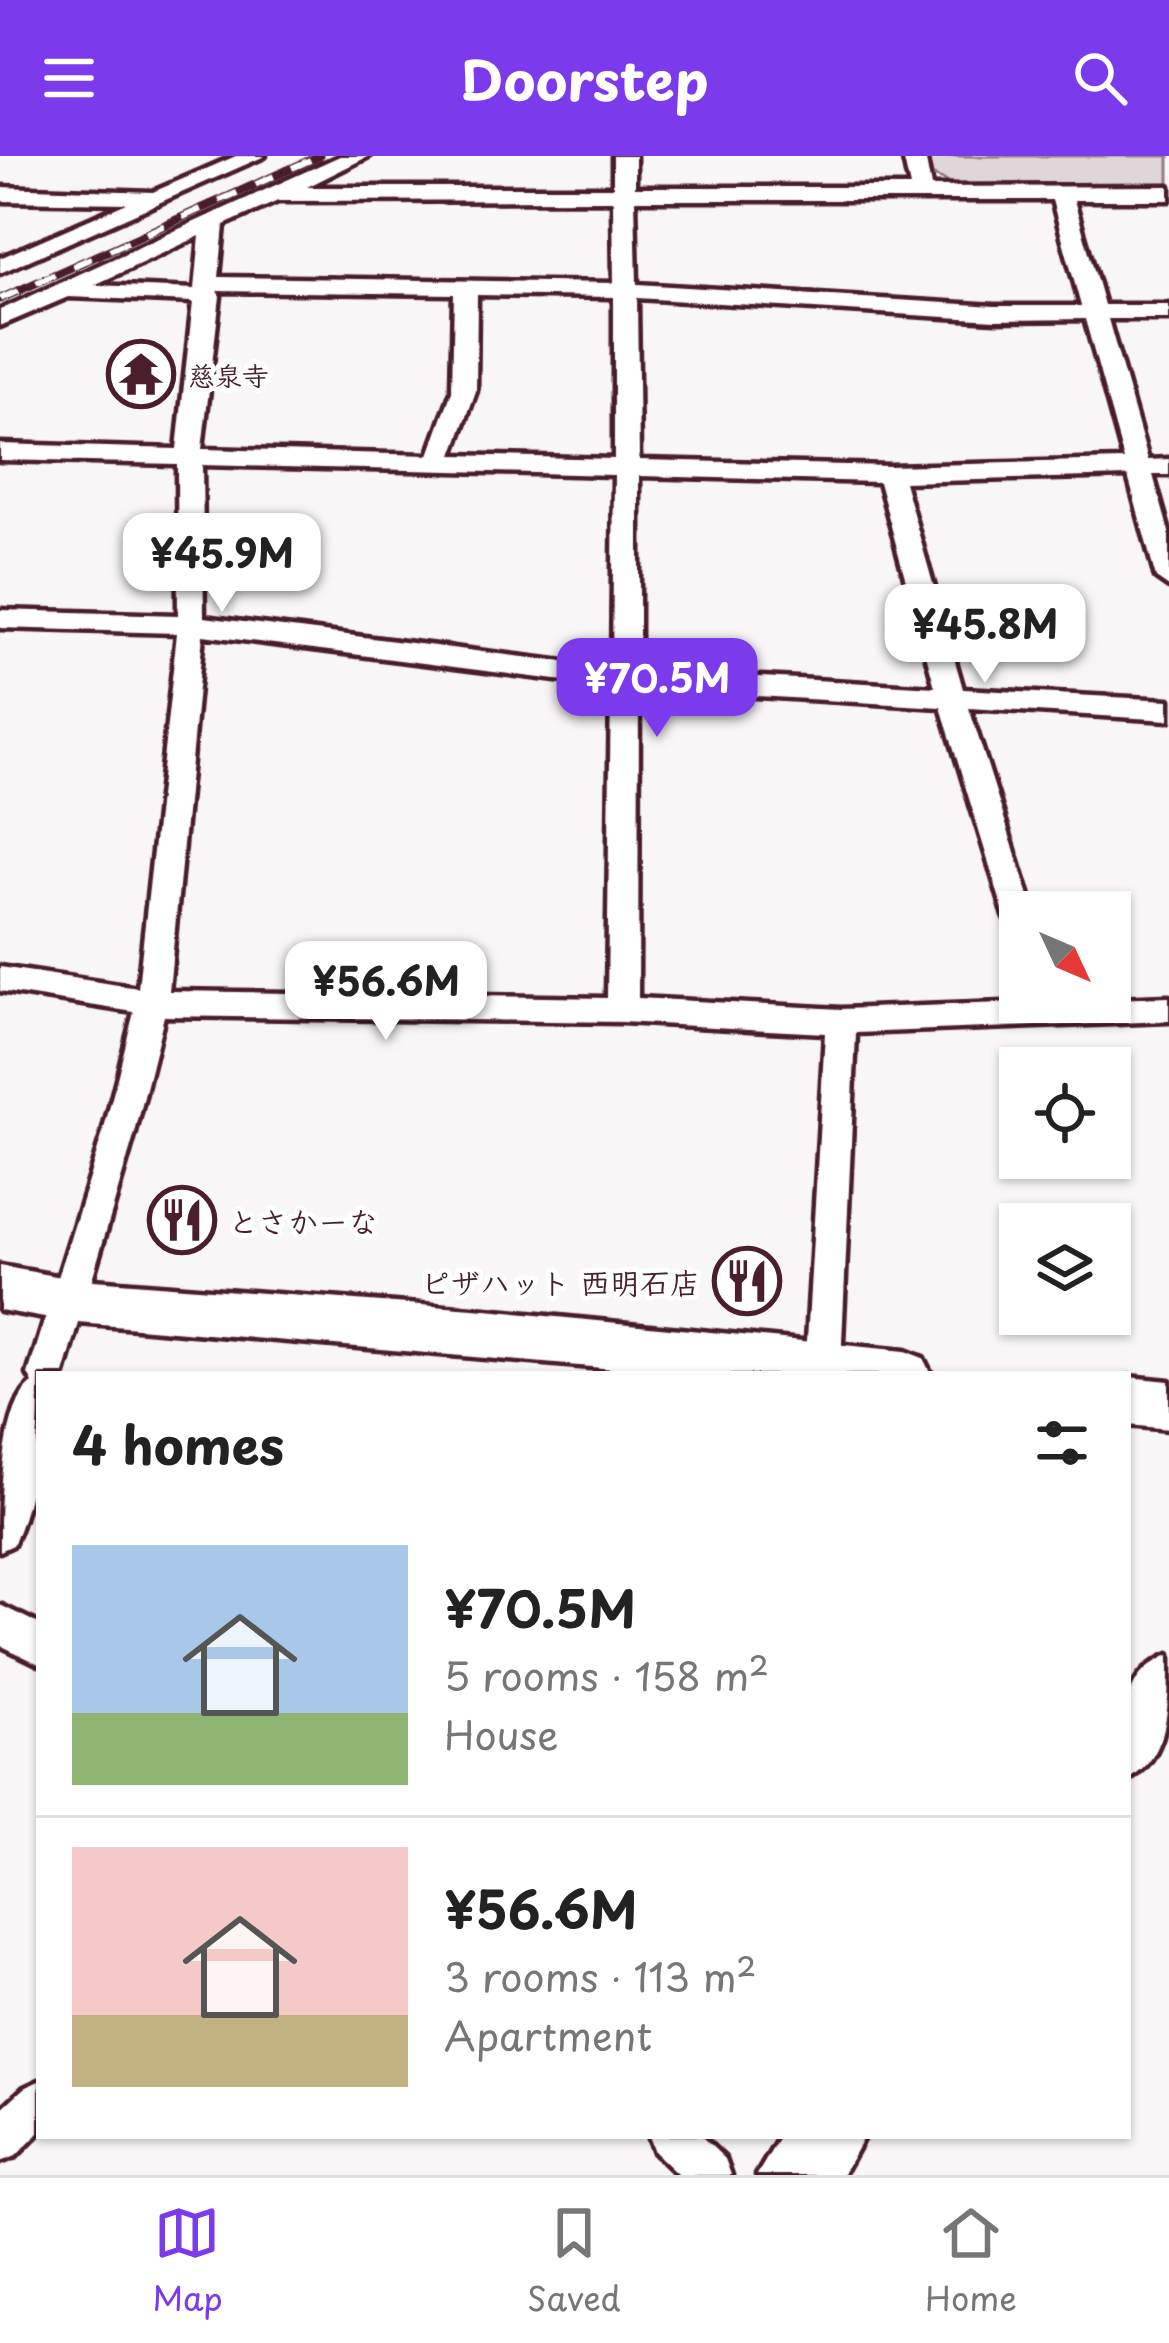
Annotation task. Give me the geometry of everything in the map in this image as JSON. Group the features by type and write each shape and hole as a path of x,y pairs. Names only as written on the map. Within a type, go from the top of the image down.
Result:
{"main road":[{"path":"1131,1744 1169,1687"},
{"path":"794,2175 825,2139"}],"street":[{"path":"0,266 198,180 223,163 254,156"},
{"path":"0,319 358,156"},
{"path":"622,1010 627,470 623,156"},
{"path":"914,156 922,194"},
{"path":"198,180 242,209"},
{"path":"276,194 1169,193"},
{"path":"0,194 160,197"},
{"path":"1061,196 1169,578"},
{"path":"47,1371 119,1133 152,1004 191,624 189,455 213,222"},
{"path":"437,466 464,391 466,287"},
{"path":"64,290 625,290 995,314 1169,312"},
{"path":"0,452 890,474 1169,467"},
{"path":"890,474 917,593 956,699 1013,891"},
{"path":"0,619 191,624 626,679 1169,710"},
{"path":"0,979 152,1004 622,1010 841,1021 999,1011"},
{"path":"1131,1009 1169,1010"},
{"path":"818,1369 841,1021"},
{"path":"0,1288 67,1300 853,1371"},
{"path":"1131,1401 1169,1405"},
{"path":"0,1533 36,1407"},
{"path":"0,1624 36,1643"},
{"path":"0,2140 36,2106"},
{"path":"673,2139 709,2175"}],"shaded area":[{"path":"928,156 1169,156 1169,183 952,185 932,175"}],"railway":[{"path":"0,299 319,156"}],"place":[{"name":"慈泉寺","path":"141,374"},
{"name":"とさかーな","path":"182,1220"},
{"name":"ピザハット 西明石店","path":"747,1281"}]}
